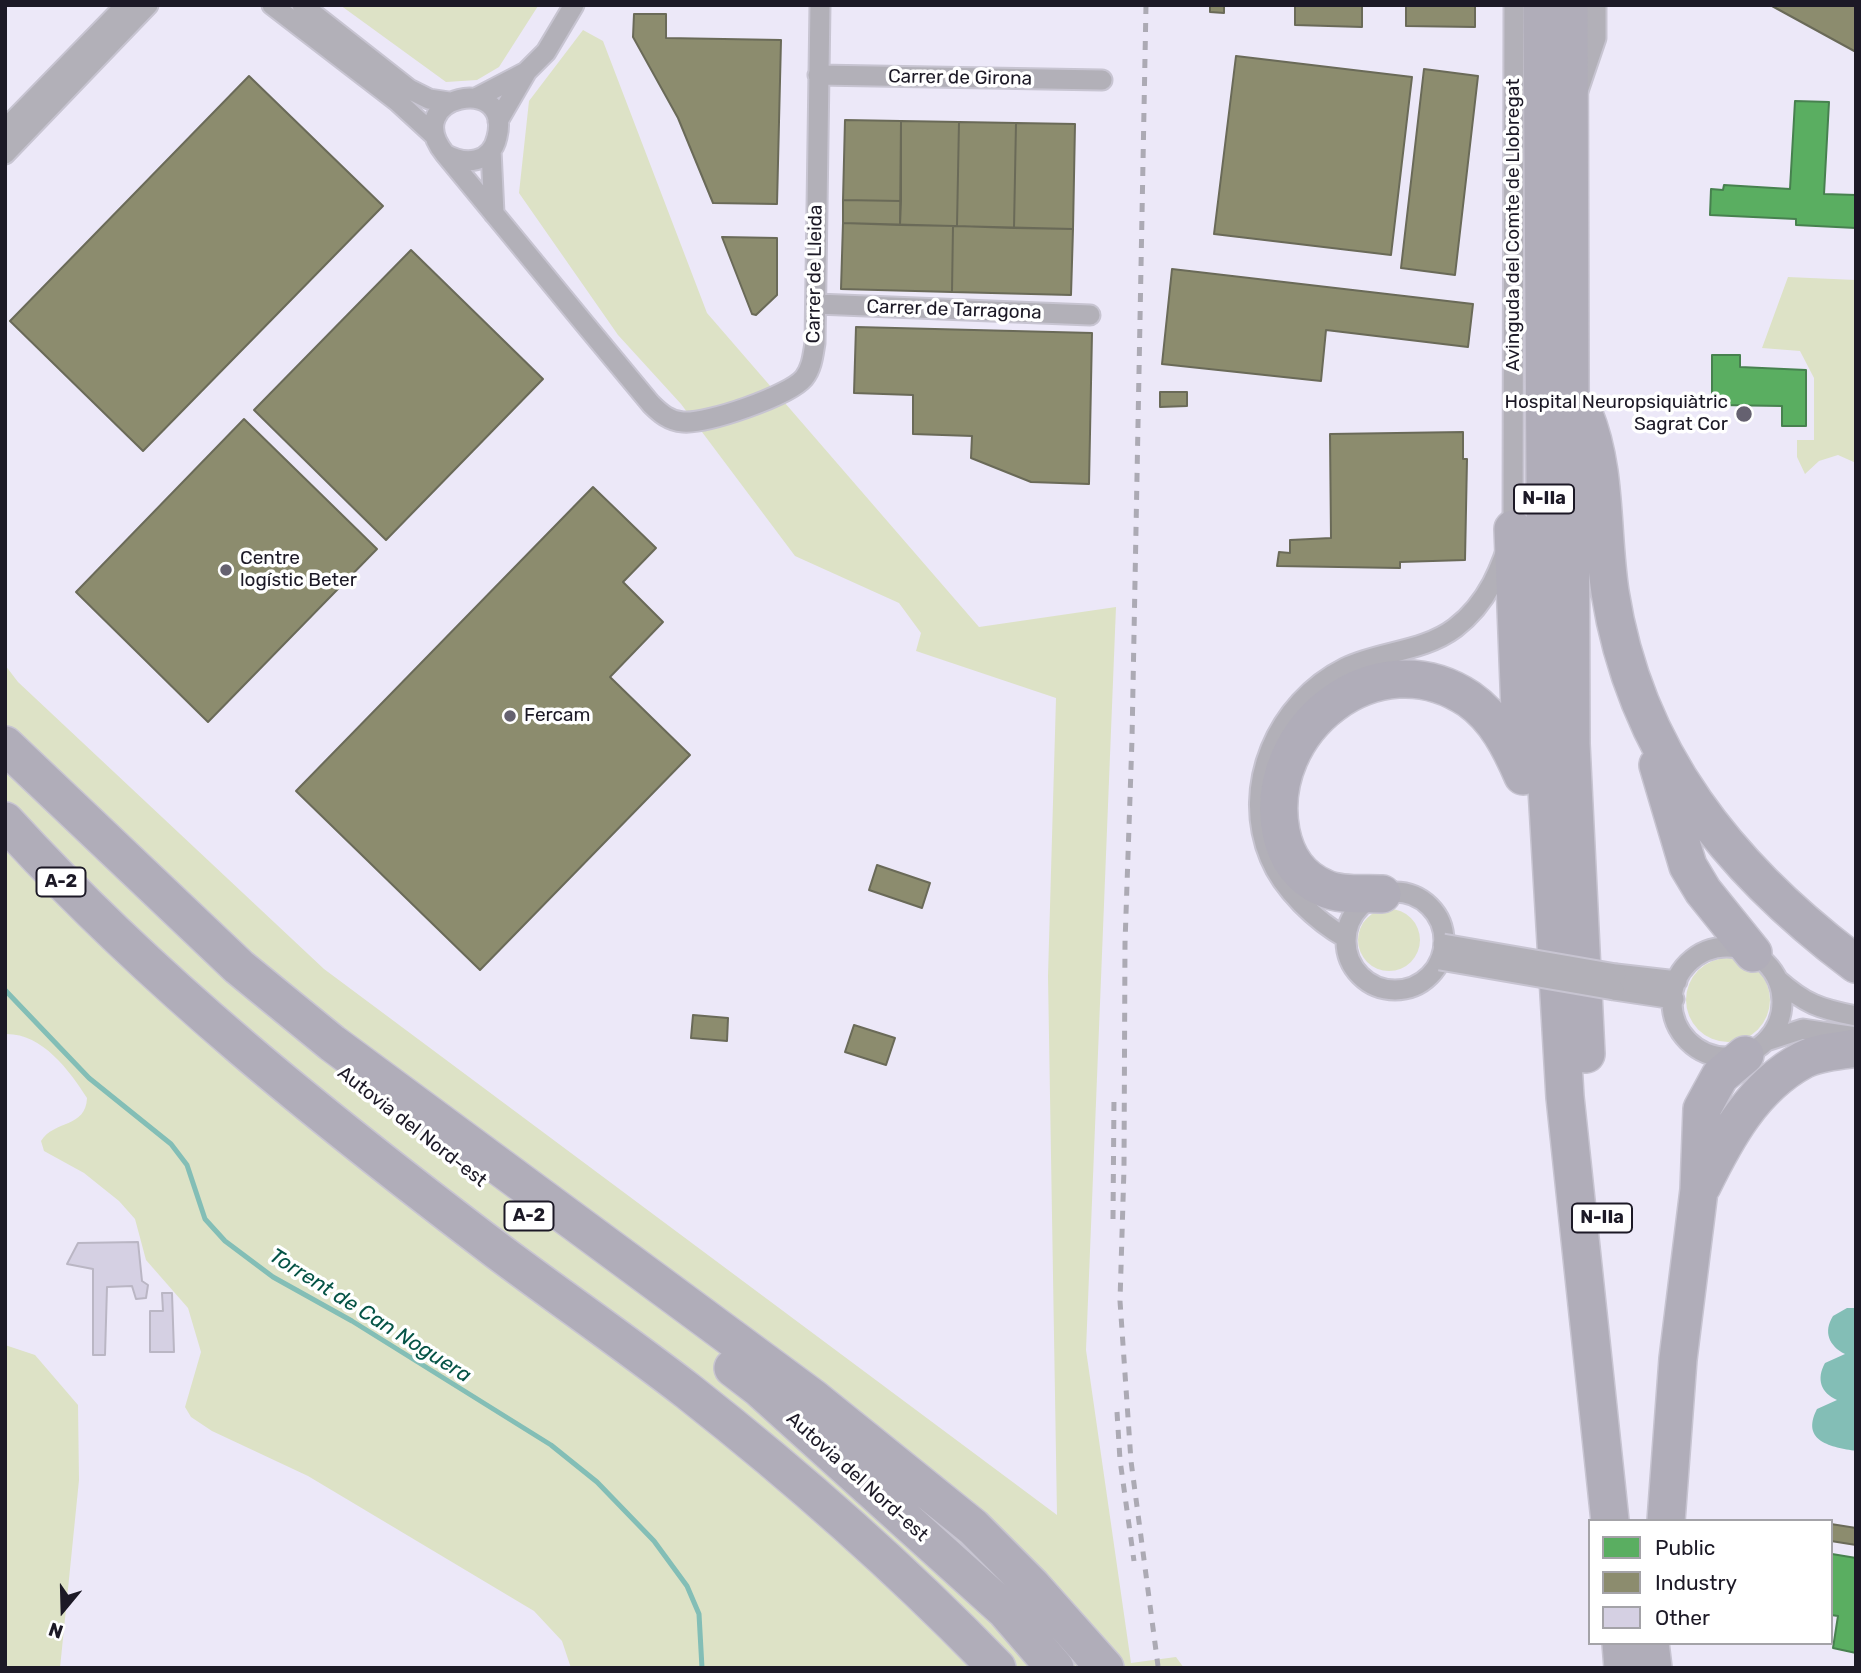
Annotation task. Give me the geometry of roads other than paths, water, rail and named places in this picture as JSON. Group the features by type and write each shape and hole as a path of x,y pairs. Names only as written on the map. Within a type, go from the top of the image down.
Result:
{"highway":[{"name":"N-IIa","path":"1542,5 1547,788 1556,992 1611,1519"},
{"name":"N-IIa","path":"1569,5 1572,385 1570,744 1587,1079 1635,1519"},
{"path":"1572,385 1595,442 1610,589 1619,640 1688,866 1703,891 1765,966"},
{"path":"1578,914 1596,775 1594,588 1601,499"},
{"path":"1513,529 1526,831 1556,992"},
{"path":"1382,894 1326,890 1306,879 1292,863 1283,841 1278,819 1282,774 1295,743 1316,716 1362,687 1384,681 1416,681 1437,685 1469,699 1488,715 1508,741 1523,776"},
{"path":"1641,707 1668,760 1701,812 1732,853 1780,902 1856,964"},
{"path":"5,745 239,967 332,1043 813,1398 973,1527 1032,1586 1105,1668"},
{"name":"Autovia del Nord-est","path":"5,761 71,837 225,980 430,1142 759,1388 1005,1611 1055,1668"},
{"name":"A-2","path":"5,821 120,940 293,1091 730,1426 842,1519 947,1616 997,1668"},
{"path":"1666,1519 1678,1359 1699,1190 1702,1109 1720,1076 1755,1048"},
{"path":"1699,1190 1752,1100 1772,1081 1804,1059 1856,1048"},
{"path":"813,1398 974,1543 1090,1668"},
{"path":"730,1426 973,1668"},
{"path":"1621,1645 1623,1668"},
{"path":"1642,1645 1643,1668"},
{"path":"1650,1645 1653,1668"},
{"path":"1666,1645 1667,1668"}],"street":[{"path":"5,130 125,5"},
{"path":"5,154 148,5"},
{"path":"272,5 398,102 435,135 445,155 459,162 471,162 491,150"},
{"path":"302,5 409,89 429,99 449,102"},
{"path":"494,214 491,150 497,138 498,121 527,71 545,52 573,5"},
{"name":"Carrer de Lleida","path":"445,155 651,404 673,420 702,420 785,392 803,379 811,365 817,304 820,5"},
{"name":"Avinguda del Comte de Llobregat","path":"1513,529 1514,5"},
{"path":"1569,111 1597,38 1596,5"},
{"path":"435,135 437,117 449,102 458,98 478,97 527,71"},
{"name":"Carrer de Girona","path":"818,75 1102,80"},
{"path":"478,97 492,108 498,121"},
{"name":"Carrer de Tarragona","path":"817,304 1090,315"},
{"path":"1346,938 1306,907 1270,858 1260,806 1261,776 1273,740 1289,712 1317,687 1345,668 1420,646 1453,629 1476,609 1493,583 1513,529"},
{"path":"1382,894 1408,894 1430,908 1438,918 1442,952 1420,983 1390,990 1361,976 1349,958 1346,938 1351,916 1358,906 1382,894"},
{"path":"1856,1016 1820,1009 1805,1002 1765,966 1731,947 1709,950 1689,962 1675,990 1674,1018 1689,1043 1708,1054 1730,1058 1803,1030 1856,1037"},
{"path":"1442,952 1675,990"},
{"path":"1755,1048 1780,1011 1765,966"}],"waterway":[{"name":"Torrent de Can Noguera","path":"5,990 89,1078 171,1144 187,1165 205,1219 225,1241 273,1277 352,1321 551,1445 597,1482 654,1541 687,1586 699,1614 702,1668"}],"railway":[{"path":"1146,5 1132,739 1125,943 1124,1168 1120,1301 1131,1461 1158,1666"},
{"path":"1113,1219 1114,1097"},
{"path":"1117,1412 1120,1460 1134,1561"}],"place":[{"name":"Hospital Neuropsiquiàtric Sagrat Cor","path":"1744,414"},
{"name":"Centre logístic Beter","path":"226,570"},
{"name":"Fercam","path":"510,716"}]}
